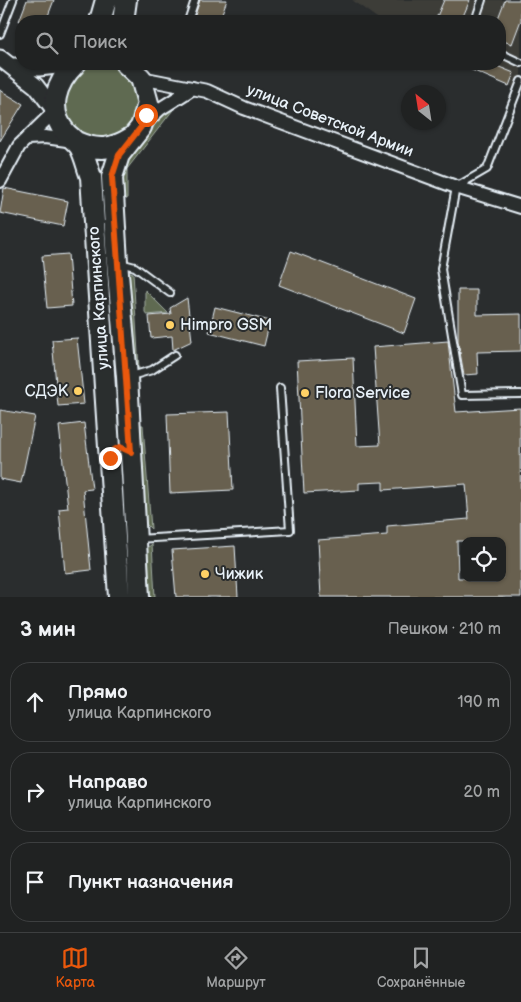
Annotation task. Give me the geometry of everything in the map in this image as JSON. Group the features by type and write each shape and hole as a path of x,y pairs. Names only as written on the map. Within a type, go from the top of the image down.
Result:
{"main road":[{"path":"102,15 106,0"},
{"path":"124,15 126,0"},
{"path":"55,111 58,85 69,70"},
{"name":"улица Карпинского","path":"133,70 148,103 136,132 119,155 112,177 127,377 139,597"},
{"name":"улица Карпинского","path":"55,111 66,133 76,142 81,150 91,177 119,597"},
{"path":"76,142 89,148 104,149 119,146 136,132"},
{"path":"110,458 114,450 120,447 131,452"}],"street":[{"path":"0,58 14,66"},
{"path":"0,181 19,146 55,111 36,86 18,70"},
{"name":"улица Советской Армии","path":"136,70 207,92 244,108 456,188 521,207"},
{"path":"136,132 160,109 192,88"},
{"path":"27,138 45,137 76,142"}],"lane":[{"path":"0,34 13,0"},
{"path":"190,15 195,0"},
{"path":"477,15 482,0"},
{"path":"506,56 521,63"},
{"path":"521,81 487,169 456,188 441,269 462,395 521,394"},
{"path":"117,262 135,268 170,293"},
{"path":"127,377 152,370 175,355"},
{"path":"135,539 290,530 280,388"}],"shaded area":[{"path":"352,0 521,0 521,90 472,70 506,70 506,15 373,15"}],"green space":[{"path":"83,70 119,70 131,81 136,94 136,108 131,121 121,131 108,136 94,136 81,131 71,121 66,108 65,101 68,87 71,81"},
{"path":"176,106 127,169 127,198 122,200 120,178 124,161 151,132 161,113"},
{"path":"130,272 133,273 139,369 136,372 128,274"},
{"path":"145,290 168,313 147,315 145,312"},
{"path":"141,425 143,425 151,529 146,524 145,518"},
{"path":"152,544 155,597 148,597 146,549"}],"building":[{"path":"27,0 54,0 48,15 21,15"},
{"path":"200,0 227,0 221,15 195,15"},
{"path":"444,0 470,0 464,15 438,15"},
{"path":"505,0 521,0 521,20 512,44 506,42 506,15 499,15"},
{"path":"472,70 506,70 514,73 509,86"},
{"path":"0,90 23,104 0,141"},
{"path":"4,188 68,201 63,226 0,213"},
{"path":"291,251 416,299 404,333 279,285"},
{"path":"68,254 72,306 47,308 42,256"},
{"path":"458,290 477,290 477,315 521,314 521,351 477,352 478,374 464,375 458,341"},
{"name":"Himpro GSM","path":"187,298 192,341 173,350 172,336 151,338 149,316 171,314 170,308"},
{"path":"215,307 270,321 264,346 209,332"},
{"path":"77,338 84,404 58,406 52,340"},
{"path":"448,341 456,412 520,408 521,597 321,597 318,540 387,535 387,526 469,519 466,484 383,490 383,482 359,483 359,490 304,493 297,361 353,358 357,446 380,445 373,347"},
{"path":"0,410 35,416 21,483 0,479"},
{"path":"229,412 233,490 170,493 167,414"},
{"path":"84,423 92,489 83,490 91,570 65,573 59,509 68,508 59,426"},
{"name":"Чижик","path":"235,546 238,597 176,597 172,550"}],"place":[{"name":"Himpro GSM","path":"170,325"},
{"name":"СДЭК","path":"78,391"},
{"name":"Flora Service","path":"305,393"},
{"name":"Чижик","path":"205,574"}],"route":[{"path":"110,458 114,450 120,447 131,452 112,177 119,155 141,127 146,115"}]}
